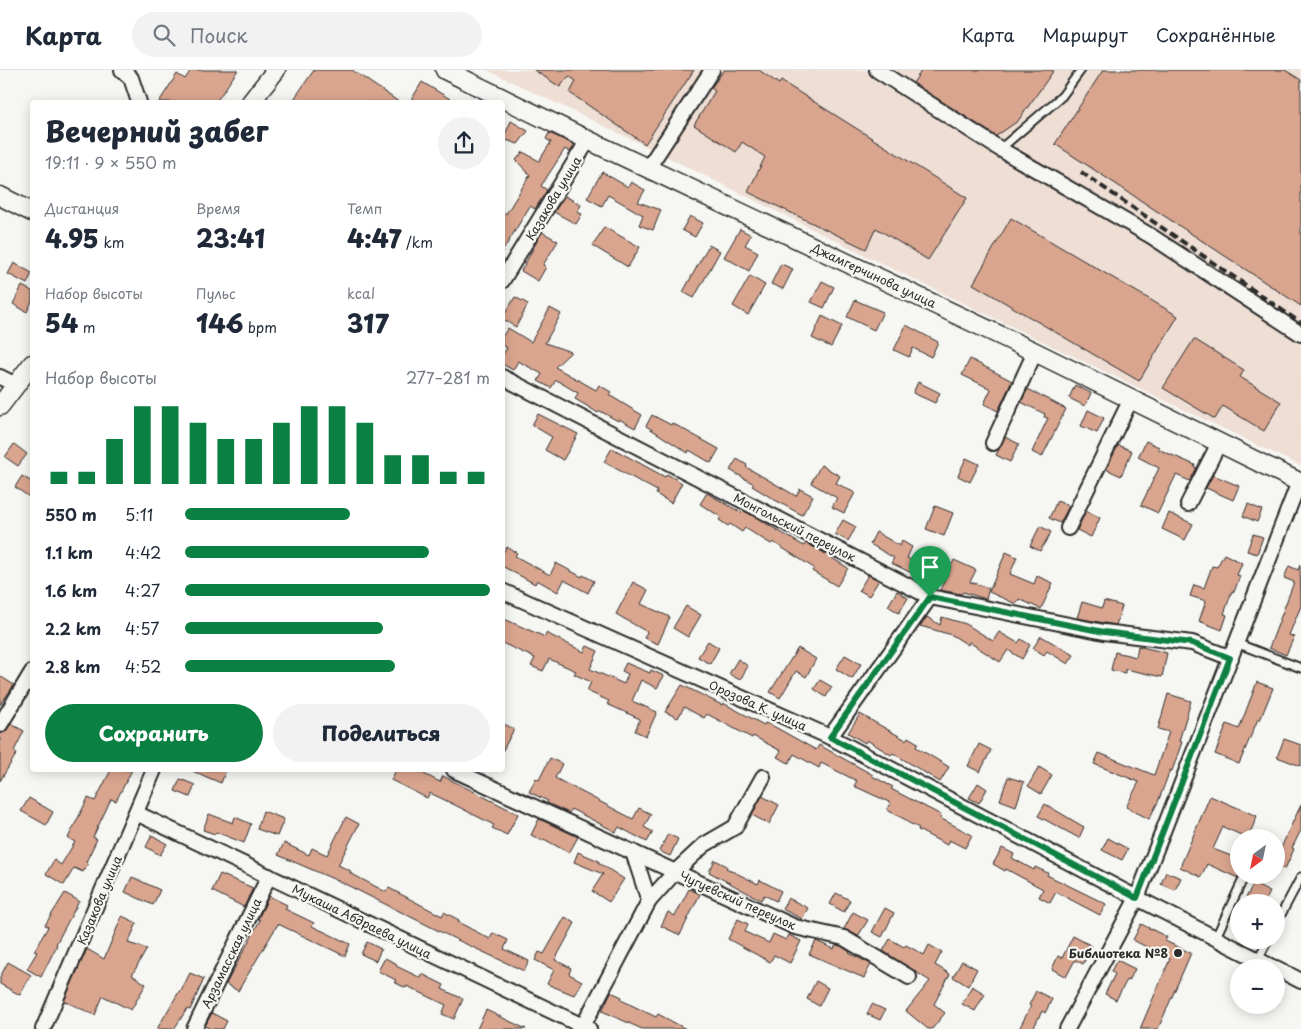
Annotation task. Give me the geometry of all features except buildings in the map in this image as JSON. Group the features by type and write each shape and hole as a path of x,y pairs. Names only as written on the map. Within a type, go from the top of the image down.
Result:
{"street":[{"path":"122,70 131,78 138,100"},
{"path":"252,100 276,70"},
{"name":"Джамгерчинова улица","path":"445,70 588,140 1036,352 1300,483"},
{"path":"648,168 712,70"},
{"path":"878,70 1000,148 1151,236 1301,334"},
{"name":"Казакова улица","path":"505,276 588,140"},
{"path":"0,196 30,211"},
{"path":"993,443 1036,352"},
{"path":"0,406 30,367"},
{"path":"0,377 16,385"},
{"name":"Монгольский переулок","path":"505,379 930,597 1104,632 1192,643 1230,658"},
{"path":"1068,528 1131,400"},
{"path":"1188,504 1219,443"},
{"path":"1067,1029 1137,898 1300,483"},
{"name":"Орозова К. улица","path":"505,592 830,737 1137,898 1258,959"},
{"path":"830,737 930,597"},
{"path":"0,725 30,675"},
{"name":"Казакова улица","path":"42,1029 153,772"},
{"name":"Чугуевский переулок","path":"458,772 795,927 844,938 909,977"},
{"path":"675,872 704,845 735,827 764,777"},
{"name":"Мукаша Абдраева улица","path":"136,813 586,1028"},
{"path":"633,852 649,901"},
{"name":"Чугуевский переулок","path":"586,1028 649,901 675,872"},
{"name":"Арзамасская улица","path":"194,1029 268,876"},
{"name":"Орозова К. улица","path":"1285,973 1301,981"}],"lane":[{"path":"1000,148 1062,96 1081,70"},
{"path":"1236,643 1301,668"},
{"path":"1285,907 1301,877"},
{"path":"1216,937 1241,884"},
{"path":"1258,959 1263,949"}],"shaded area":[{"path":"487,70 1301,70 1301,466 907,276 625,136"}],"railway":[{"path":"1081,172 1301,323"}],"place":[{"name":"Библиотека №8","path":"1178,953"}],"route":[{"path":"930,597 1104,632 1192,643 1230,658 1137,898 830,737 930,597"}]}
